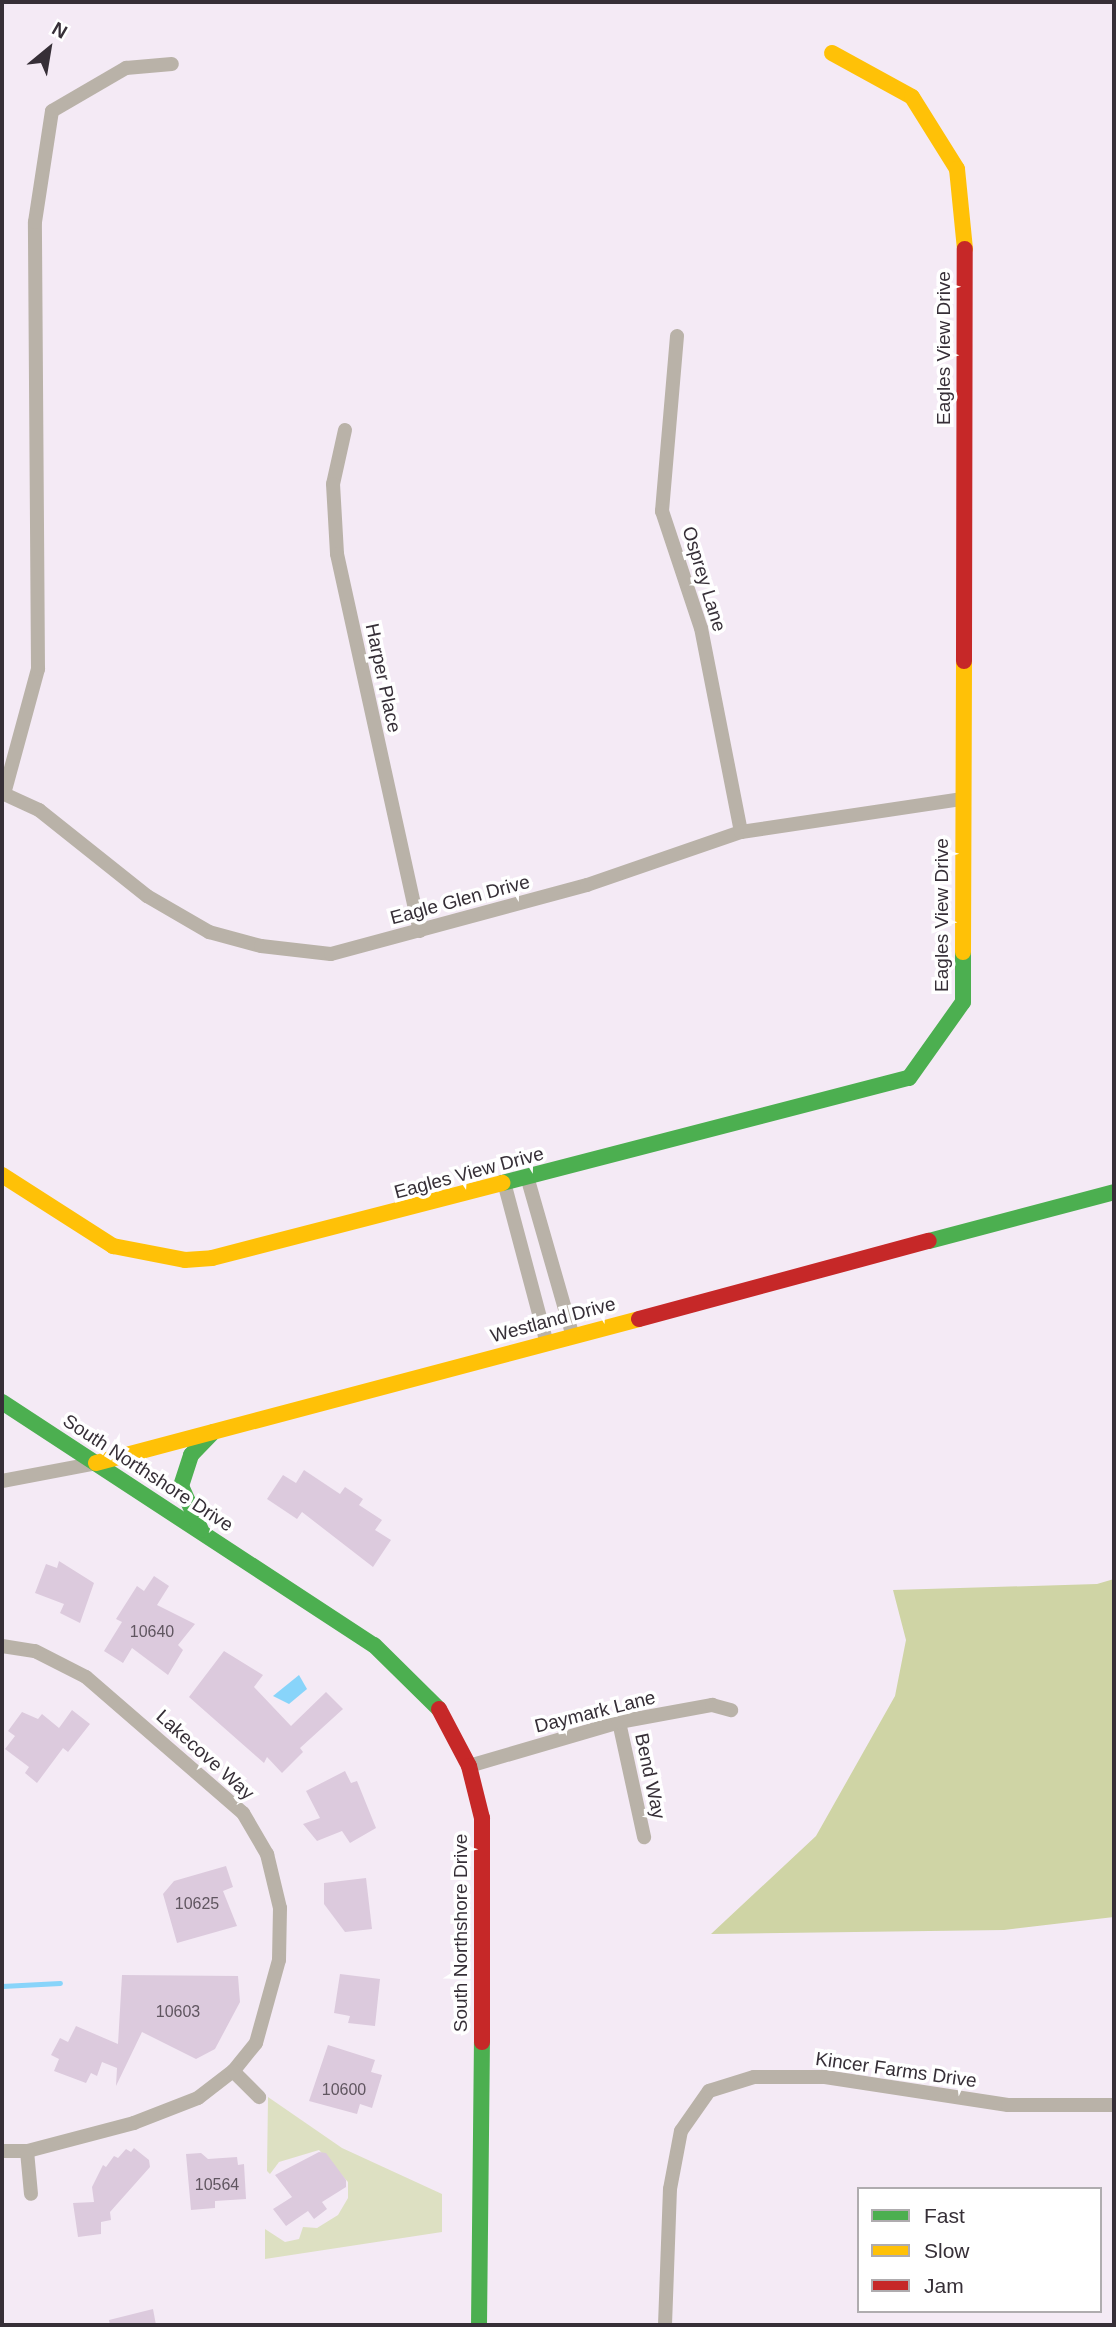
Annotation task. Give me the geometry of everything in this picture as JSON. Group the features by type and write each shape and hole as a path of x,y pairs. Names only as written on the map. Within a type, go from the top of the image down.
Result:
{"main road":[{"name":"Eagles View Drive","path":"2,1175 113,1245 185,1261 241,1254 909,1078 963,1002 966,261 957,169 912,97 832,53"},
{"name":"Westland Drive","path":"96,1463 1114,1192"},
{"name":"South Northshore Drive","path":"2,1402 374,1645 434,1700 469,1766 482,1818 484,1874 479,2325"},
{"path":"206,1536 192,1519 181,1486 191,1455 214,1430"}],"street":[{"path":"3,794 38,669 35,222 52,111 126,68 172,64"},
{"name":"Osprey Lane","path":"677,336 662,511 701,628 741,832"},
{"name":"Harper Place","path":"345,430 333,484 337,554 420,931"},
{"name":"Eagle Glen Drive","path":"3,794 67,828 147,896 209,932 261,946 331,954 587,885 741,832 964,799"},
{"path":"528,1180 573,1337"},
{"path":"505,1186 547,1344"},
{"name":"Westland Drive","path":"2,1481 96,1463"},
{"name":"Lakecove Way","path":"2,1646 34,1651 86,1677 243,1813 254,1839 267,1854 280,1908 279,1960 256,2043 233,2071 198,2098 134,2123 27,2151 2,2151"},
{"name":"Daymark Lane","path":"469,1766 619,1722 712,1705 731,1710"},
{"name":"Bend Way","path":"619,1722 643,1837"},
{"path":"233,2071 259,2097"},
{"name":"Kincer Farms Drive","path":"666,2325 670,2189 676,2154 681,2131 709,2091 754,2077 825,2077 1008,2105 1114,2105"},
{"path":"27,2151 31,2194"}],"green space":[{"path":"1114,1579 1114,1917 1004,1930 711,1934 816,1836 895,1696 906,1640 893,1590 1097,1584"},
{"path":"268,2097 342,2148 442,2194 442,2232 265,2259 265,2229 285,2242 299,2239 303,2227 317,2228 338,2215 348,2198 348,2182 319,2150 279,2162 270,2174 267,2171"}],"water":[{"path":"299,1675 307,1689 289,1704 273,1696"}],"building":[{"path":"304,1470 340,1494 345,1487 363,1499 359,1505 382,1520 375,1530 391,1540 373,1567 302,1512 297,1519 267,1499 283,1475 296,1483"},
{"path":"59,1561 94,1583 80,1623 60,1613 64,1604 35,1593 46,1564 57,1568"},
{"path":"154,1576 169,1586 157,1605 195,1624 178,1645 183,1650 168,1675 132,1648 123,1663 104,1651 122,1622 116,1619 137,1586 144,1591"},
{"path":"224,1651 263,1675 254,1687 291,1726 326,1692 343,1709 300,1748 303,1752 282,1773 267,1757 264,1763 189,1697"},
{"path":"72,1710 90,1724 68,1752 63,1748 37,1783 25,1773 29,1767 5,1749 15,1736 8,1731 22,1712 38,1719 42,1714 59,1728"},
{"path":"345,1771 351,1783 357,1781 376,1828 350,1843 342,1831 317,1841 303,1824 320,1818 306,1791"},
{"path":"226,1866 233,1887 223,1891 237,1926 177,1943 163,1894 174,1881"},
{"path":"366,1878 372,1929 345,1932 324,1904 324,1883"},
{"path":"340,1974 380,1979 375,2026 348,2023 350,2016 334,2013"},
{"path":"122,1975 238,1976 240,2002 215,2049 196,2059 142,2032 116,2086 117,2068 102,2062 97,2076 91,2073 86,2083 54,2071 59,2059 51,2055 60,2038 68,2042 76,2026 118,2044"},
{"path":"328,2045 375,2060 371,2072 382,2075 372,2108 360,2104 357,2114 309,2101"},
{"path":"134,2148 149,2160 150,2167 110,2212 111,2220 101,2222 101,2234 78,2237 73,2203 94,2202 92,2187 103,2165 106,2167 114,2156 118,2158 126,2149 131,2152"},
{"path":"319,2152 326,2153 346,2180 346,2187 322,2202 327,2209 314,2219 308,2211 286,2226 273,2209 292,2197 275,2175"},
{"path":"201,2153 208,2159 237,2157 238,2165 244,2164 246,2199 215,2201 215,2208 191,2210 186,2154"},
{"path":"153,2309 156,2325 110,2325 109,2320"}],"waterway":[{"path":"2,1986 60,1983"}],"traffic: fast":[{"path":"502,1183 909,1078 963,1002 963,952"},
{"path":"929,1241 1114,1192"},
{"path":"2,1402 374,1645 439,1709"},
{"path":"201,1530 181,1486 191,1455 213,1432"},
{"path":"479,2325 482,2042"}],"traffic: slow":[{"path":"832,53 912,97 957,169 965,249"},
{"path":"963,952 964,661"},
{"path":"2,1175 113,1246 185,1260 212,1258 502,1183"},
{"path":"96,1463 639,1319"}],"traffic: jam":[{"path":"964,661 965,249"},
{"path":"639,1319 929,1241"},
{"path":"439,1709 469,1766 482,1818 482,2042"}]}
